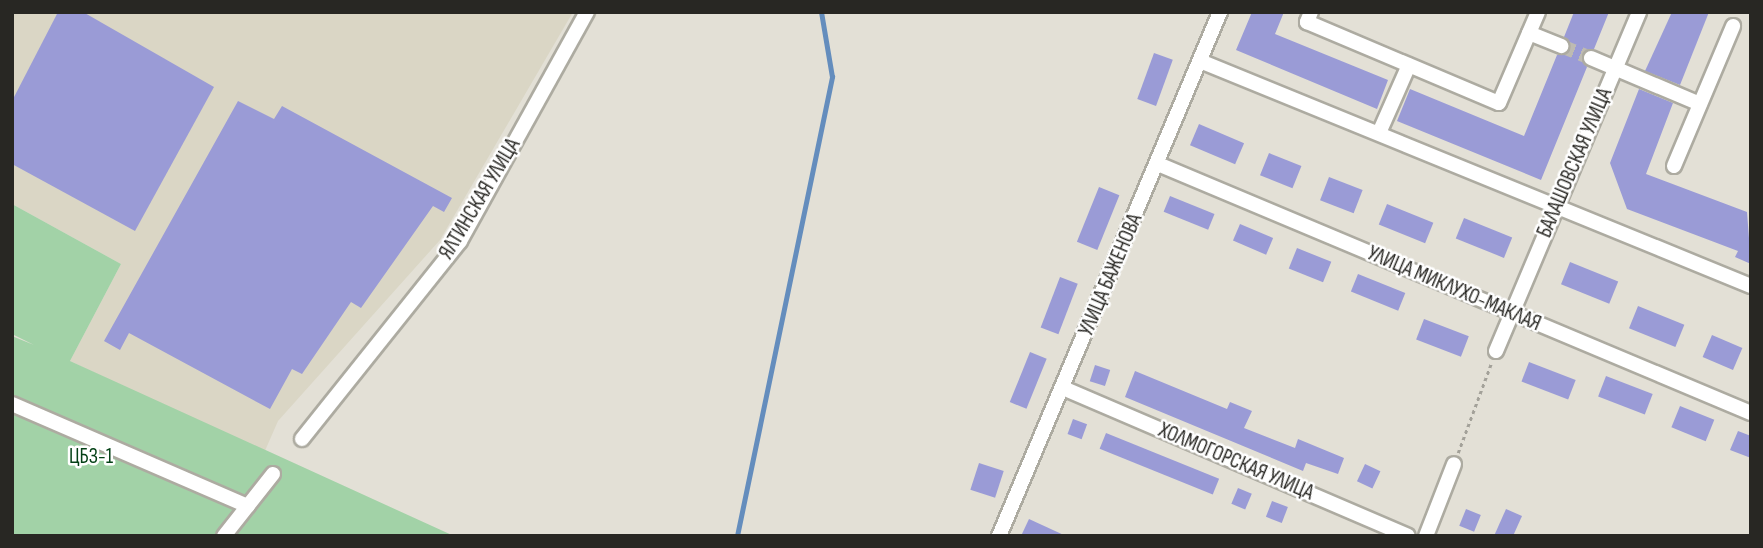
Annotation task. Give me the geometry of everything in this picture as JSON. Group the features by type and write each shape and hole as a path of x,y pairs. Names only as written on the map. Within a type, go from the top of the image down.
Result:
{"street":[{"name":"ЯЛТИНСКАЯ УЛИЦА","path":"302,439 460,241 587,12"},
{"name":"УЛИЦА БАЖЕНОВА","path":"999,536 1220,12"},
{"path":"1311,12 1307,22 1499,103 1538,12"},
{"name":"БАЛАШОВСКАЯ УЛИЦА","path":"1496,351 1639,12"},
{"path":"1674,166 1733,26"},
{"path":"1529,33 1561,46"},
{"path":"1591,58 1700,104"},
{"path":"1200,61 1751,286"},
{"path":"1379,133 1409,65"},
{"name":"УЛИЦА МИКЛУХО-МАКЛАЯ","path":"1158,164 1751,414"},
{"name":"ХОЛМОГОРСКАЯ УЛИЦА","path":"1063,388 1408,536"},
{"path":"12,404 248,506"},
{"path":"1426,536 1454,464"},
{"path":"224,536 273,474"}],"path":[{"path":"1454,464 1496,351"}],"shaded area":[{"path":"12,12 573,12 440,240 278,421 264,453 70,361 121,264 12,204"}],"green space":[{"name":"ЦБЗ-1","path":"12,204 121,264 70,361 454,536 12,536 12,336 34,345 12,334"}],"building":[{"path":"58,12 83,12 214,87 135,231 12,164 12,101"},
{"path":"1252,12 1284,12 1275,34 1388,80 1377,109 1236,50"},
{"path":"1574,12 1609,12 1594,49 1582,55 1587,67 1541,180 1397,121 1410,89 1524,136 1557,55 1570,50 1564,37"},
{"path":"1672,12 1709,12 1680,85 1645,71"},
{"path":"1154,53 1173,60 1156,106 1137,99"},
{"path":"1639,89 1673,103 1646,174 1747,212 1751,264 1735,257 1738,251 1627,209 1610,163"},
{"path":"238,101 274,119 282,106 452,198 444,212 433,206 361,308 351,302 302,374 292,369 270,409 129,333 120,350 104,341"},
{"path":"1199,124 1244,143 1235,164 1190,145"},
{"path":"1269,153 1301,166 1292,188 1260,175"},
{"path":"1329,177 1363,190 1354,213 1320,200"},
{"path":"1099,187 1119,195 1097,250 1077,242"},
{"path":"1170,196 1215,214 1208,230 1164,212"},
{"path":"1387,204 1433,223 1425,243 1379,224"},
{"path":"1464,218 1512,237 1504,258 1456,238"},
{"path":"1240,224 1273,238 1266,255 1233,241"},
{"path":"1297,248 1331,262 1323,282 1289,268"},
{"path":"1570,262 1618,281 1609,304 1561,284"},
{"path":"1358,274 1405,293 1398,311 1351,292"},
{"path":"1060,277 1078,284 1058,334 1041,327"},
{"path":"1638,306 1684,325 1675,347 1629,328"},
{"path":"1424,319 1469,336 1461,357 1416,340"},
{"path":"1712,335 1742,348 1733,370 1703,357"},
{"path":"1030,352 1047,359 1026,409 1010,402"},
{"path":"1529,362 1576,380 1568,400 1521,382"},
{"path":"1095,365 1110,370 1105,386 1090,381"},
{"path":"1135,371 1227,409 1230,402 1252,411 1244,428 1295,448 1298,439 1344,458 1338,474 1306,463 1303,471 1125,397"},
{"path":"1606,376 1653,394 1645,414 1598,397"},
{"path":"1680,406 1714,420 1706,441 1671,427"},
{"path":"1073,419 1087,424 1082,439 1068,434"},
{"path":"1738,431 1751,436 1751,458 1730,450"},
{"path":"1106,433 1219,479 1213,494 1100,449"},
{"path":"979,463 1004,471 995,498 970,490"},
{"path":"1365,464 1380,471 1372,488 1357,481"},
{"path":"1238,488 1252,494 1245,510 1231,504"},
{"path":"1272,501 1288,507 1282,523 1266,517"},
{"path":"1466,509 1481,515 1474,532 1459,526"},
{"path":"1506,509 1522,516 1513,536 1494,536"},
{"path":"1029,519 1066,536 1021,536"}],"waterway":[{"path":"737,536 832,77 821,12"}],"tunnel":[{"path":"1561,46 1591,58"}]}
